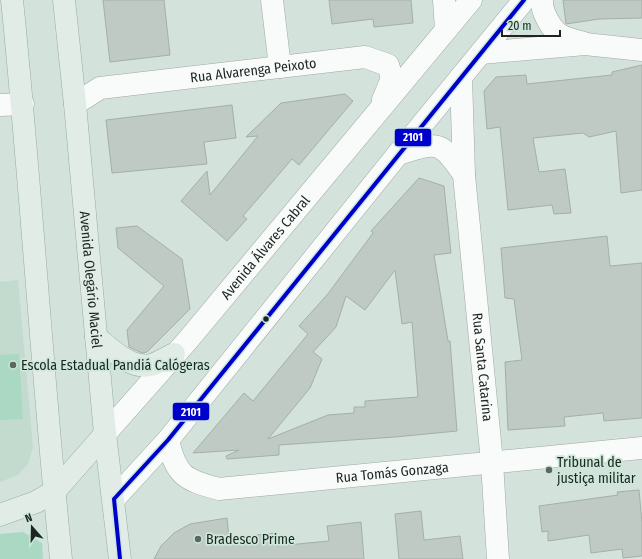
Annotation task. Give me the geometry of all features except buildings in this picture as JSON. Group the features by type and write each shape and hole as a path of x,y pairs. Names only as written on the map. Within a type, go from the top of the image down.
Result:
{"main road":[{"path":"12,0 23,104 48,431 61,559"},
{"name":"Avenida Olegário Maciel","path":"64,0 105,434 120,559"},
{"path":"96,337 123,359 136,363 153,365 174,354"},
{"name":"Avenida Álvares Cabral","path":"0,515 36,502 55,491 105,434"}],"street":[{"path":"272,0 280,67"},
{"path":"444,0 446,30"},
{"name":"Avenida Álvares Cabral","path":"105,434 471,0"},
{"path":"114,499 168,440 524,0"},
{"path":"542,0 541,6 549,21 560,34 585,44"},
{"path":"481,53 585,44 642,50"},
{"name":"Rua Alvarenga Peixoto","path":"75,104 100,88 365,57 388,65 392,78 380,109"},
{"name":"Rua Santa Catarina","path":"461,77 464,175 492,462 498,559"},
{"path":"0,106 23,104"},
{"name":"Rua Santa Catarina","path":"398,154 428,145 439,147 449,153 464,175"},
{"name":"Rua Tomás Gonzaga","path":"168,440 172,460 182,474 196,483 219,490 642,448"}],"shaded area":[{"name":"Escola Estadual Pandiá Calógeras","path":"18,280 33,447 28,464 18,475 0,482 0,282"}],"green space":[{"path":"19,354 23,419 0,420 0,355"},
{"path":"23,532 42,543 43,559 0,559 0,534"}],"transit line":[{"name":"2101","path":"120,559 114,499 168,440 524,0"}],"place":[{"name":"Escola Estadual Pandiá Calógeras","path":"13,365"},
{"name":"Tribunal de justiça militar","path":"549,470"},
{"name":"Bradesco Prime","path":"198,539"}]}
